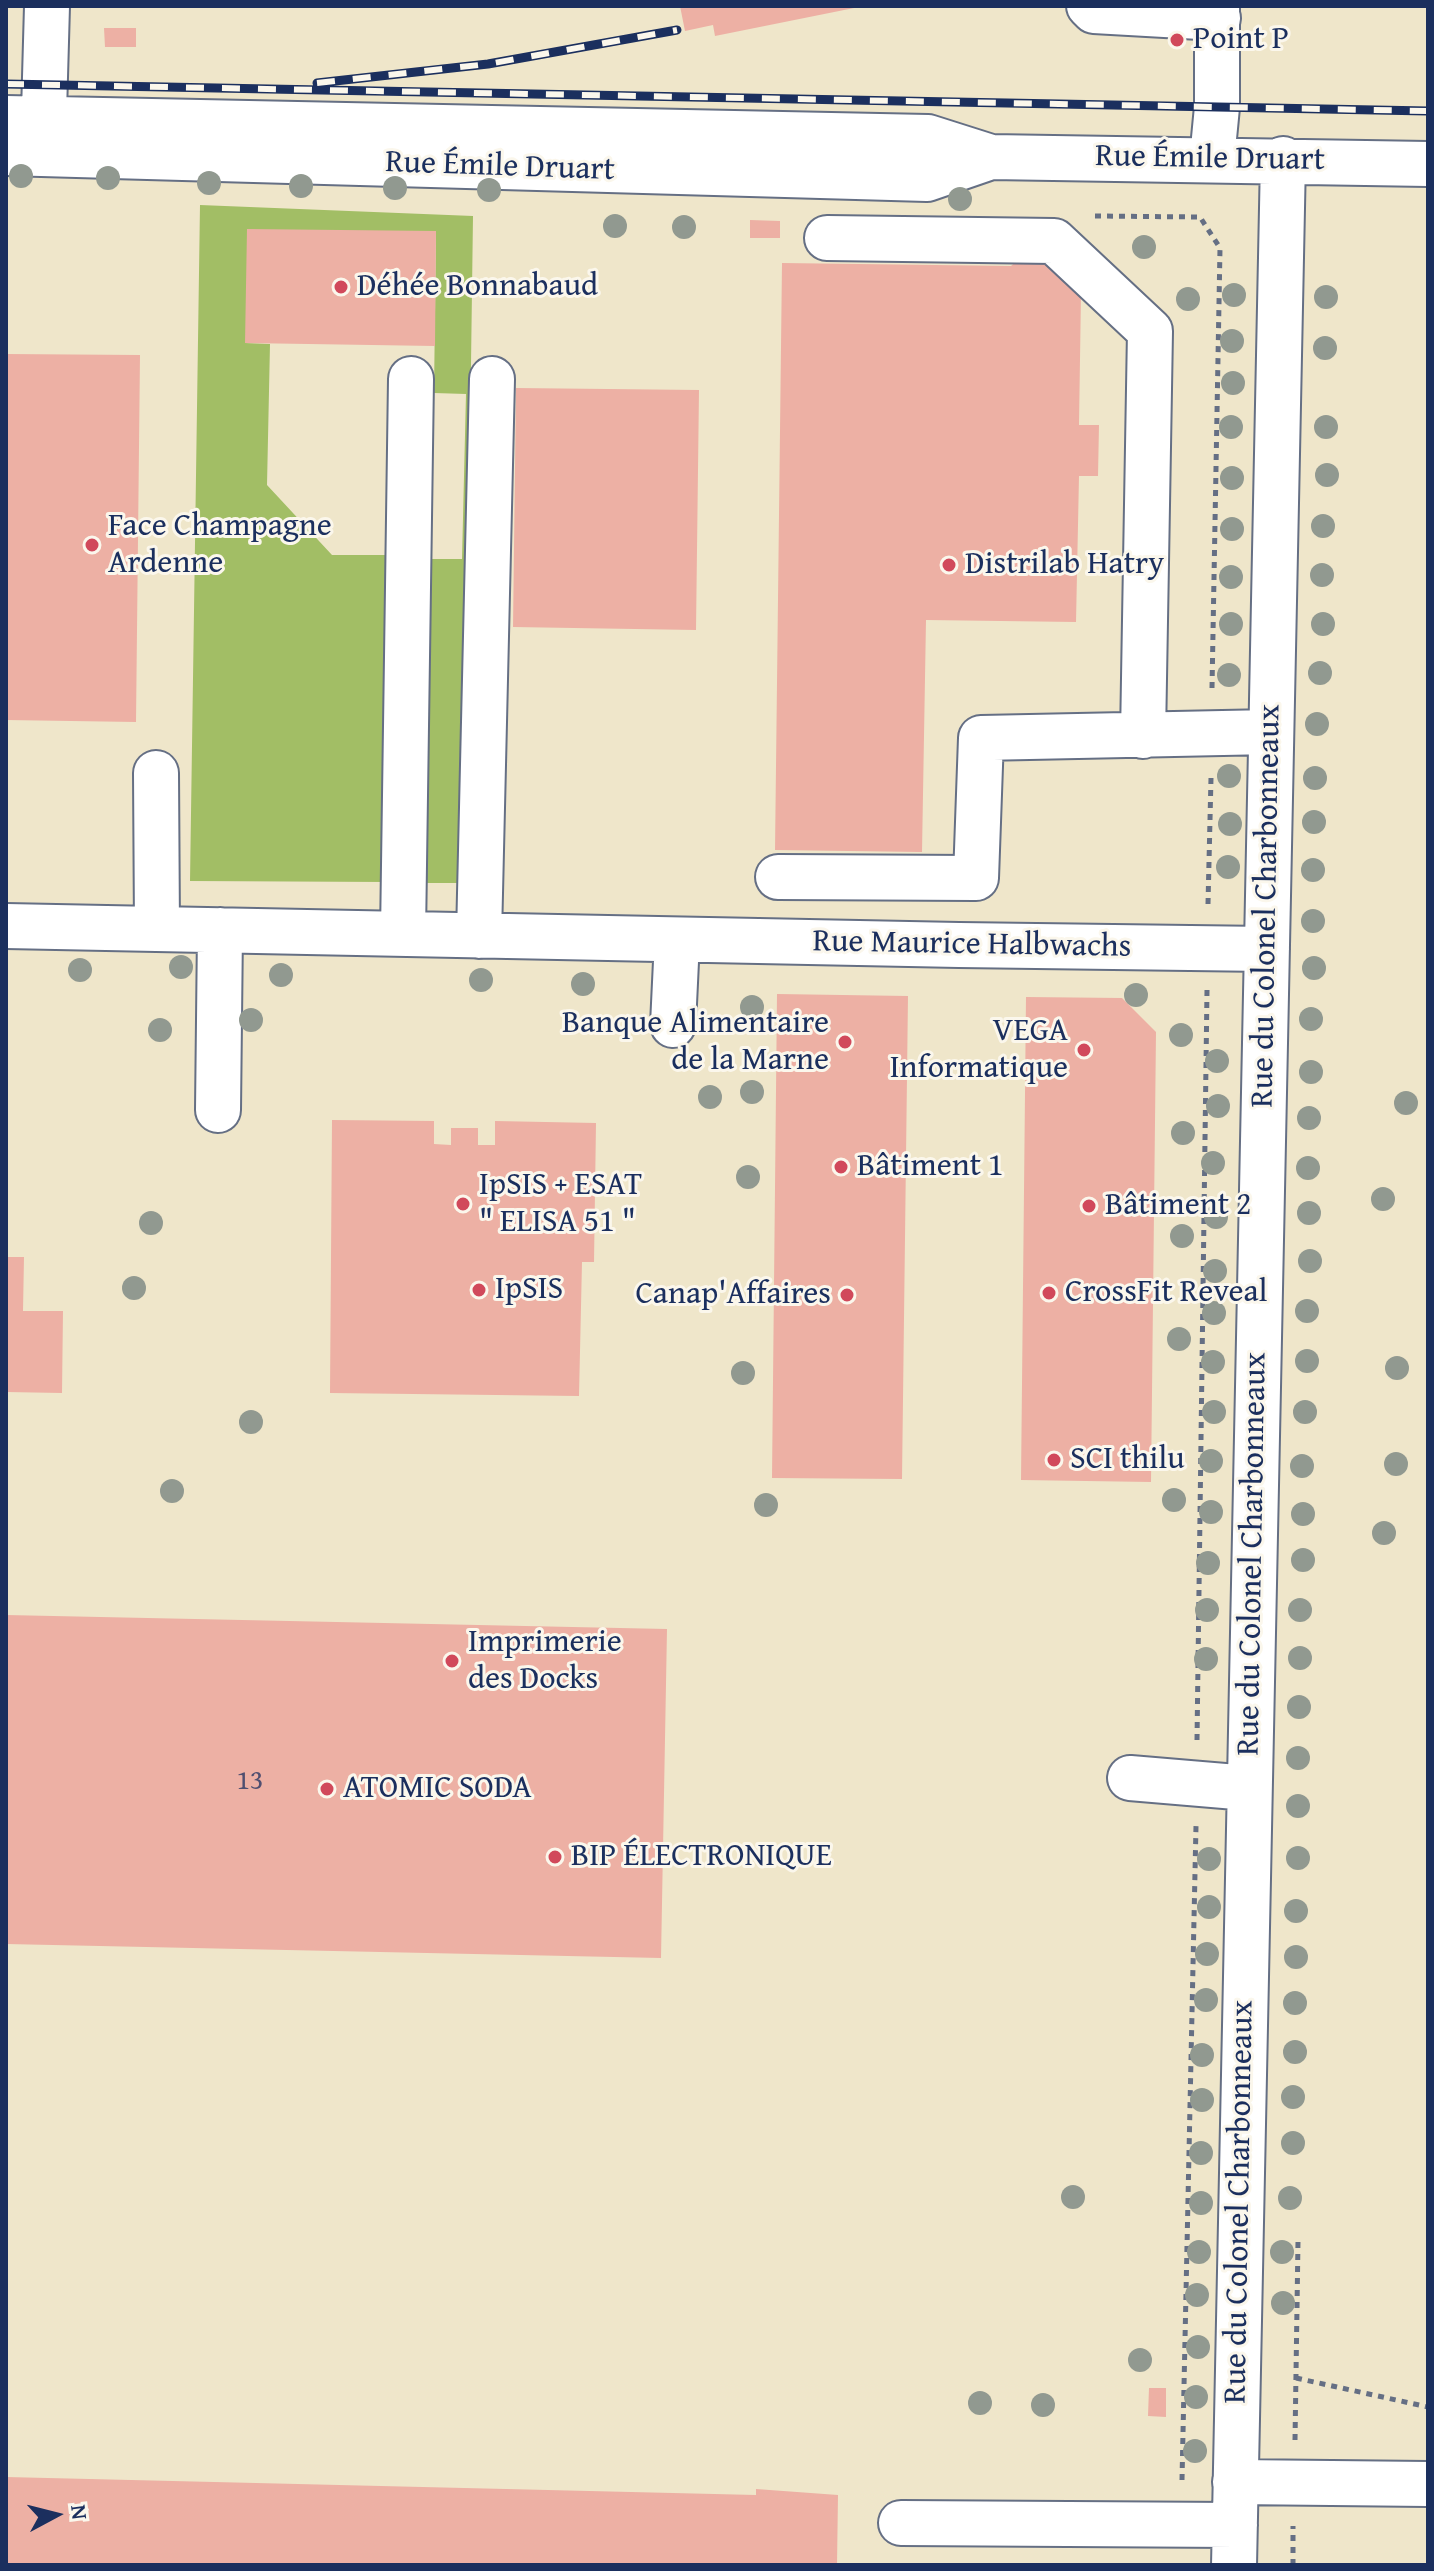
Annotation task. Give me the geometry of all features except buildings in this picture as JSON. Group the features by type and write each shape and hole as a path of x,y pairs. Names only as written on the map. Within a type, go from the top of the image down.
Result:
{"street":[{"path":"25,136 47,6"},
{"path":"1089,6 1094,11 1218,12 1217,107 1212,159"},
{"name":"Rue Émile Druart","path":"25,136 927,179 991,157 1283,159 1428,164"},
{"name":"Rue du Colonel Charbonneaux","path":"1234,2545 1283,159"},
{"path":"827,238 1054,241 1150,331 1143,736"},
{"path":"403,934 411,379"},
{"path":"479,936 492,379"},
{"path":"778,877 976,878 981,738 1271,732"},
{"path":"156,773 157,929"},
{"name":"Rue Maurice Halbwachs","path":"6,926 1267,949"},
{"path":"218,1110 220,930"},
{"path":"673,1025 677,940"},
{"path":"1130,1778 1248,1788"},
{"path":"1235,2482 1428,2484"},
{"path":"901,2523 1181,2526 1234,2545"}],"path":[{"path":"1094,216 1200,217 1220,248 1181,2526"},
{"path":"1293,2565 1298,2241"},
{"path":"1296,2378 1428,2407"}],"green space":[{"path":"200,205 473,216 464,883 421,883 428,559 462,559 466,394 434,393 436,231 245,343 270,344 267,485 332,555 389,555 387,882 190,881"}],"railway":[{"path":"317,83 488,64 677,30"},
{"path":"6,84 1428,111"}],"place":[{"name":"Point P","path":"1177,40"},
{"name":"Déhée Bonnabaud","path":"341,287"},
{"name":"Face Champagne Ardenne","path":"92,545"},
{"name":"Distrilab Hatry","path":"949,565"},
{"name":"Banque Alimentaire de la Marne","path":"845,1042"},
{"name":"VEGA Informatique","path":"1084,1050"},
{"name":"Bâtiment 1","path":"841,1167"},
{"name":"IpSIS + ESAT \" ELISA 51 \"","path":"463,1204"},
{"name":"Bâtiment 2","path":"1089,1206"},
{"name":"IpSIS","path":"479,1290"},
{"name":"CrossFit Reveal","path":"1049,1293"},
{"name":"Canap'Affaires","path":"847,1295"},
{"name":"SCI thilu","path":"1054,1460"},
{"name":"Imprimerie des Docks","path":"452,1661"},
{"name":"ATOMIC SODA","path":"327,1789"},
{"name":"BIP ÉLECTRONIQUE","path":"555,1857"}]}
